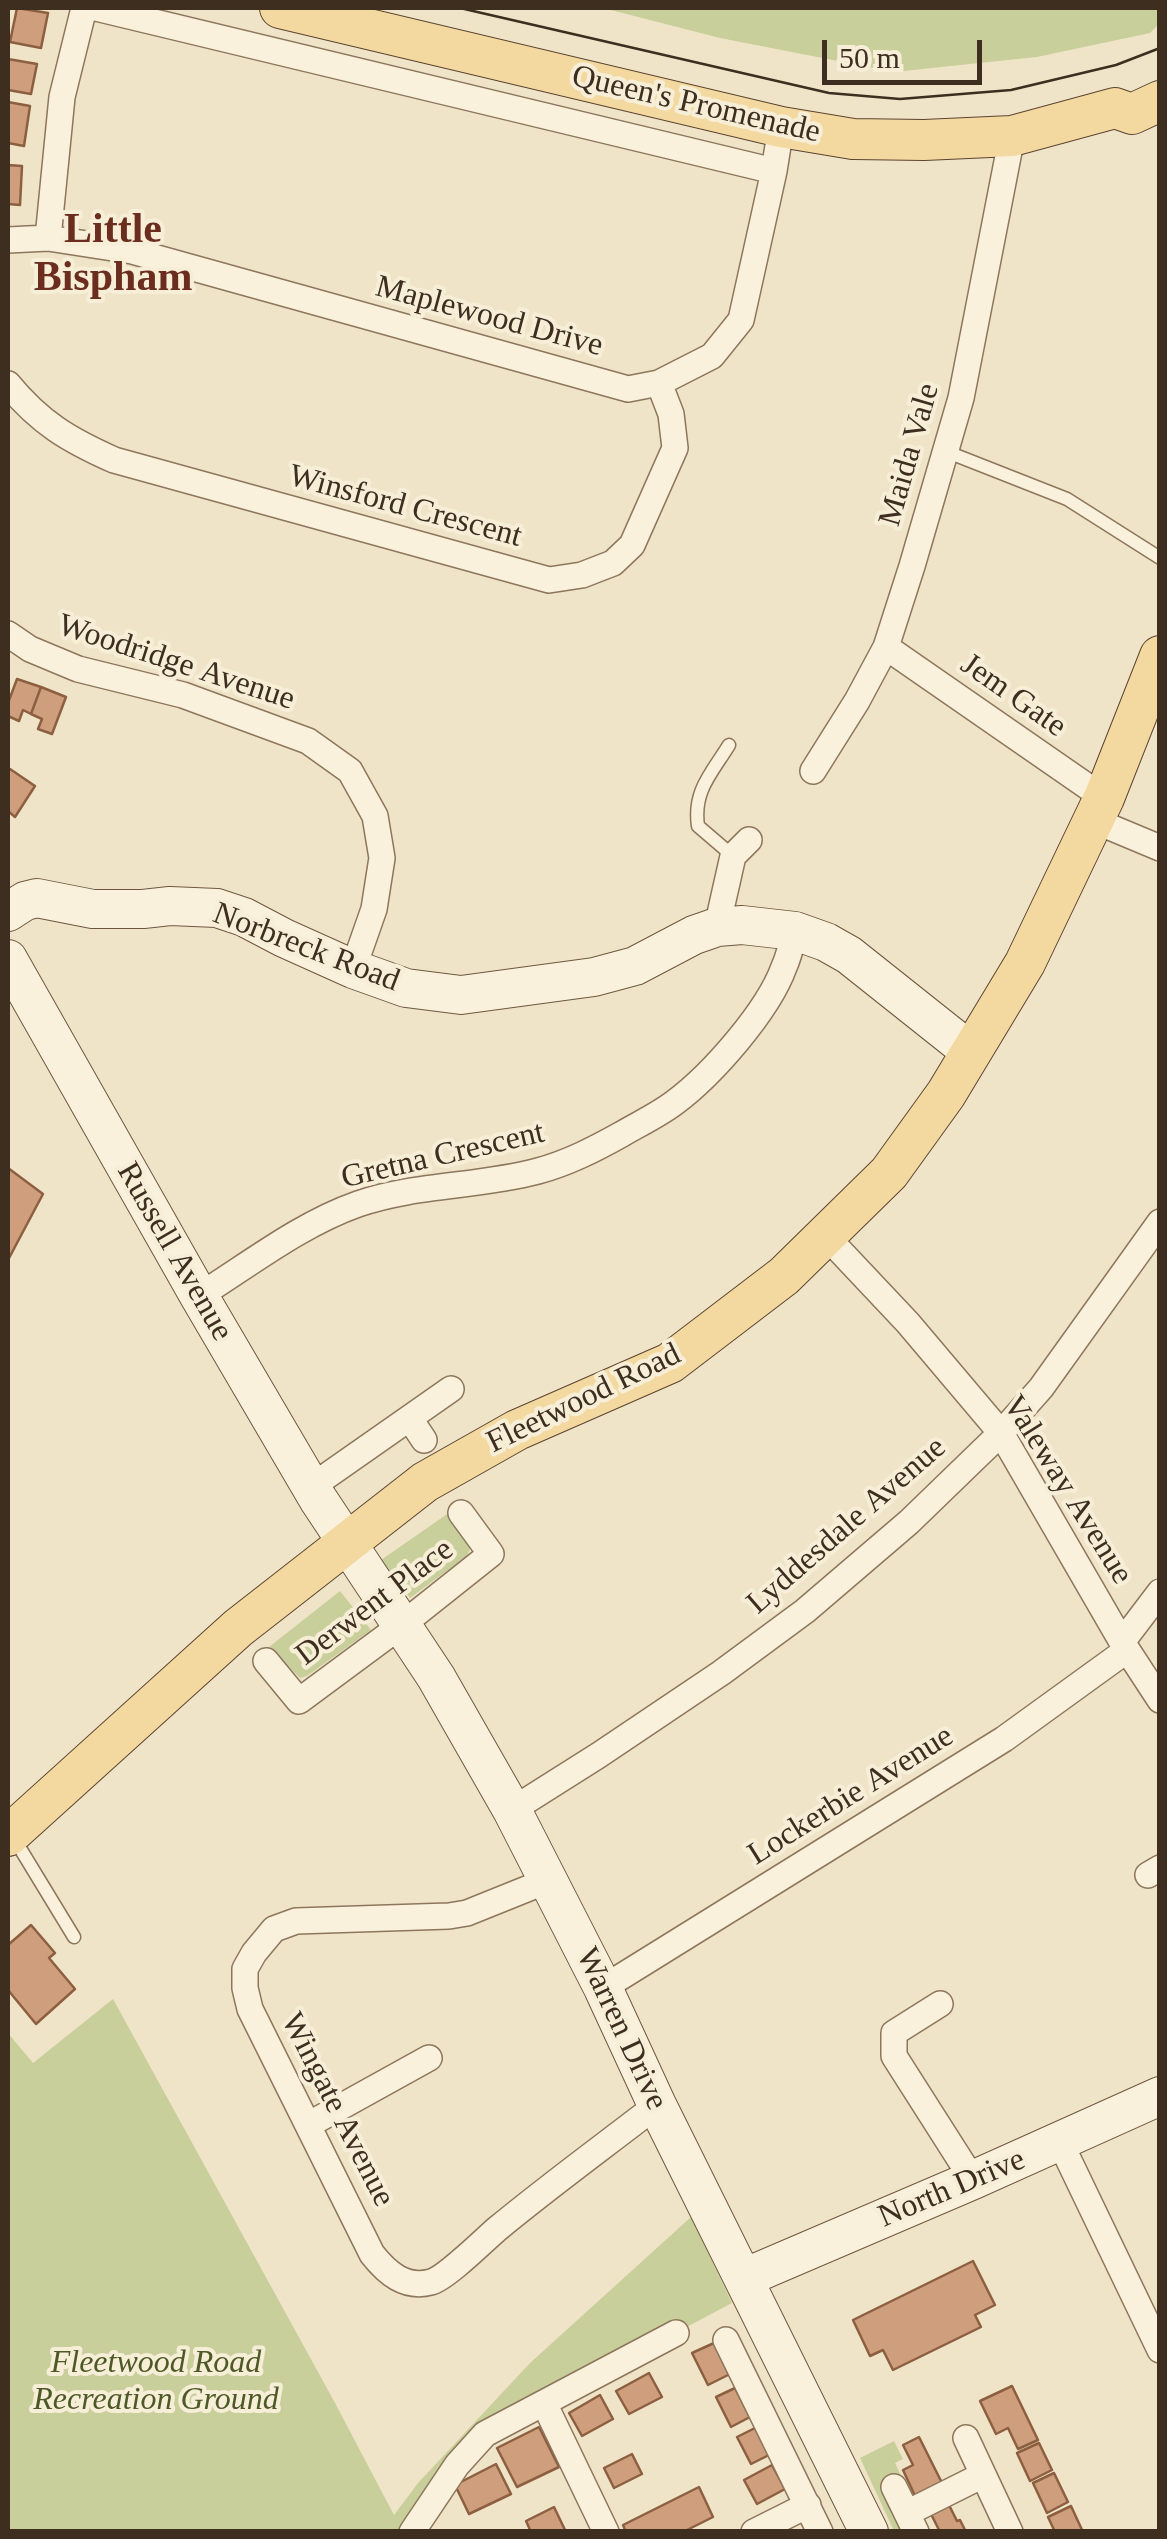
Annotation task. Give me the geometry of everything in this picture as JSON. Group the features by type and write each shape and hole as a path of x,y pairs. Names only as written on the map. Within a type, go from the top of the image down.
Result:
{"main road":[{"name":"Queen's Promenade","path":"280,8 781,127 853,140 1012,136 1148,101"},
{"name":"Fleetwood Road","path":"9,1835 238,1628 425,1482 517,1430 670,1363 784,1276 890,1173 946,1094 1025,963 1098,809 1160,656"}],"street":[{"path":"48,238 62,97 84,8"},
{"name":"Queen's Promenade","path":"96,8 774,171"},
{"name":"Maplewood Drive","path":"8,240 48,238 132,252 628,388 659,383 712,356 740,320 781,127"},
{"name":"Maida Vale","path":"813,771 886,647 961,398 1012,136"},
{"name":"Winsford Crescent","path":"8,384 42,420 76,443 114,460 548,580 582,575 612,563 632,545 675,448 671,414 659,383"},
{"name":"Woodridge Avenue","path":"8,634 30,649 78,669 183,695 308,742 350,771 374,816 382,858 374,909 352,969"},
{"name":"Jem Gate","path":"886,647 1098,809 1160,848"},
{"path":"718,927 741,848"},
{"name":"Norbreck Road","path":"8,912 38,898 93,909 217,908 352,969 406,988 460,995 594,977 635,966 718,927 796,931 849,955 971,1052"},
{"name":"Gretna Crescent","path":"199,1296 296,1235 357,1204 540,1171 583,1156 672,1105 725,1054 754,1019 783,971 796,931"},
{"name":"Russell Avenue","path":"8,959 199,1296 347,1541"},
{"name":"Lyddesdale Avenue","path":"512,1810 664,1713 805,1611 908,1522 1041,1388 1160,1222"},
{"name":"Valeway Avenue","path":"826,1236 1001,1432 1160,1700"},
{"path":"312,1487 417,1429 451,1389"},
{"name":"Derwent Place","path":"266,1661 299,1701 403,1624 491,1554 462,1513"},
{"name":"Warren Drive","path":"347,1541 459,1715 549,1880 868,2532"},
{"name":"Lockerbie Avenue","path":"604,1988 1004,1739 1125,1646 1160,1592"},
{"name":"Wingate Avenue","path":"549,1880 467,1913 296,1921 274,1929 245,1968 250,2009 372,2254 396,2279 416,2284 434,2282 657,2105"},
{"path":"940,2004 894,2033 894,2056 974,2180"},
{"path":"308,2124 429,2058"},
{"name":"North Drive","path":"744,2278 1160,2096"},
{"path":"1060,2142 1160,2350"},
{"path":"412,2532 485,2434 676,2333"},
{"path":"726,2340 820,2532"},
{"path":"544,2402 606,2532"},
{"path":"894,2487 912,2522 980,2456 1010,2532"},
{"path":"754,2532 808,2505"}],"lane":[{"path":"945,451 1068,499 1160,558"},
{"path":"730,745 699,792 695,808 698,826 741,848"},
{"path":"9,1835 74,1937"}],"green space":[{"path":"603,8 1159,8 1160,23 1150,33 1037,57 894,72 720,38"},
{"path":"450,1512 472,1544 467,1556 410,1598 381,1560"},
{"path":"340,1591 371,1630 300,1678 269,1647"},
{"name":"Fleetwood Road Recreation Ground","path":"113,1999 394,2515 418,2483 530,2363 691,2217 732,2303 485,2434 413,2531 8,2531 8,2033 33,2063"},
{"path":"894,2441 903,2459 895,2463 916,2531 894,2531 860,2458"}],"building":[{"path":"17,8 48,13 41,48 10,42"},
{"path":"8,59 37,64 31,94 8,90"},
{"path":"8,102 30,106 24,146 8,143"},
{"path":"8,165 22,166 20,205 8,204"},
{"path":"17,679 41,687 31,714 23,710 19,721 8,716 8,703"},
{"path":"41,687 66,697 52,734 38,729 42,719 31,714"},
{"path":"10,769 35,786 15,817 8,811"},
{"path":"8,1168 43,1194 8,1260"},
{"path":"31,1925 55,1953 49,1958 75,1989 36,2024 8,1990 8,1945"},
{"path":"973,2261 995,2305 975,2315 981,2327 893,2370 883,2350 870,2356 853,2320"},
{"path":"714,2343 730,2374 708,2385 692,2353"},
{"path":"649,2373 662,2397 629,2414 616,2391"},
{"path":"1012,2386 1038,2440 1018,2449 1008,2428 996,2434 980,2401"},
{"path":"735,2388 750,2417 731,2427 716,2397"},
{"path":"600,2395 613,2419 582,2436 569,2413"},
{"path":"539,2427 559,2467 517,2487 497,2448"},
{"path":"755,2428 769,2455 751,2464 737,2437"},
{"path":"919,2437 943,2485 916,2498 903,2470 913,2465 903,2445"},
{"path":"1039,2443 1052,2470 1030,2481 1017,2453"},
{"path":"632,2454 642,2474 614,2488 604,2468"},
{"path":"496,2464 511,2494 469,2514 455,2485"},
{"path":"772,2465 785,2489 757,2504 744,2480"},
{"path":"1054,2473 1068,2502 1047,2513 1033,2483"},
{"path":"699,2487 713,2517 683,2532 626,2532 623,2525"},
{"path":"946,2499 966,2532 937,2532 928,2508"},
{"path":"1071,2506 1083,2532 1055,2532 1048,2517"},
{"path":"554,2507 566,2532 531,2532 526,2521"}],"tram line":[{"path":"460,8 829,93 900,99 1011,90 1116,65 1160,48"}],"district":[{"name":"Little Bispham","path":"113,255"}]}
